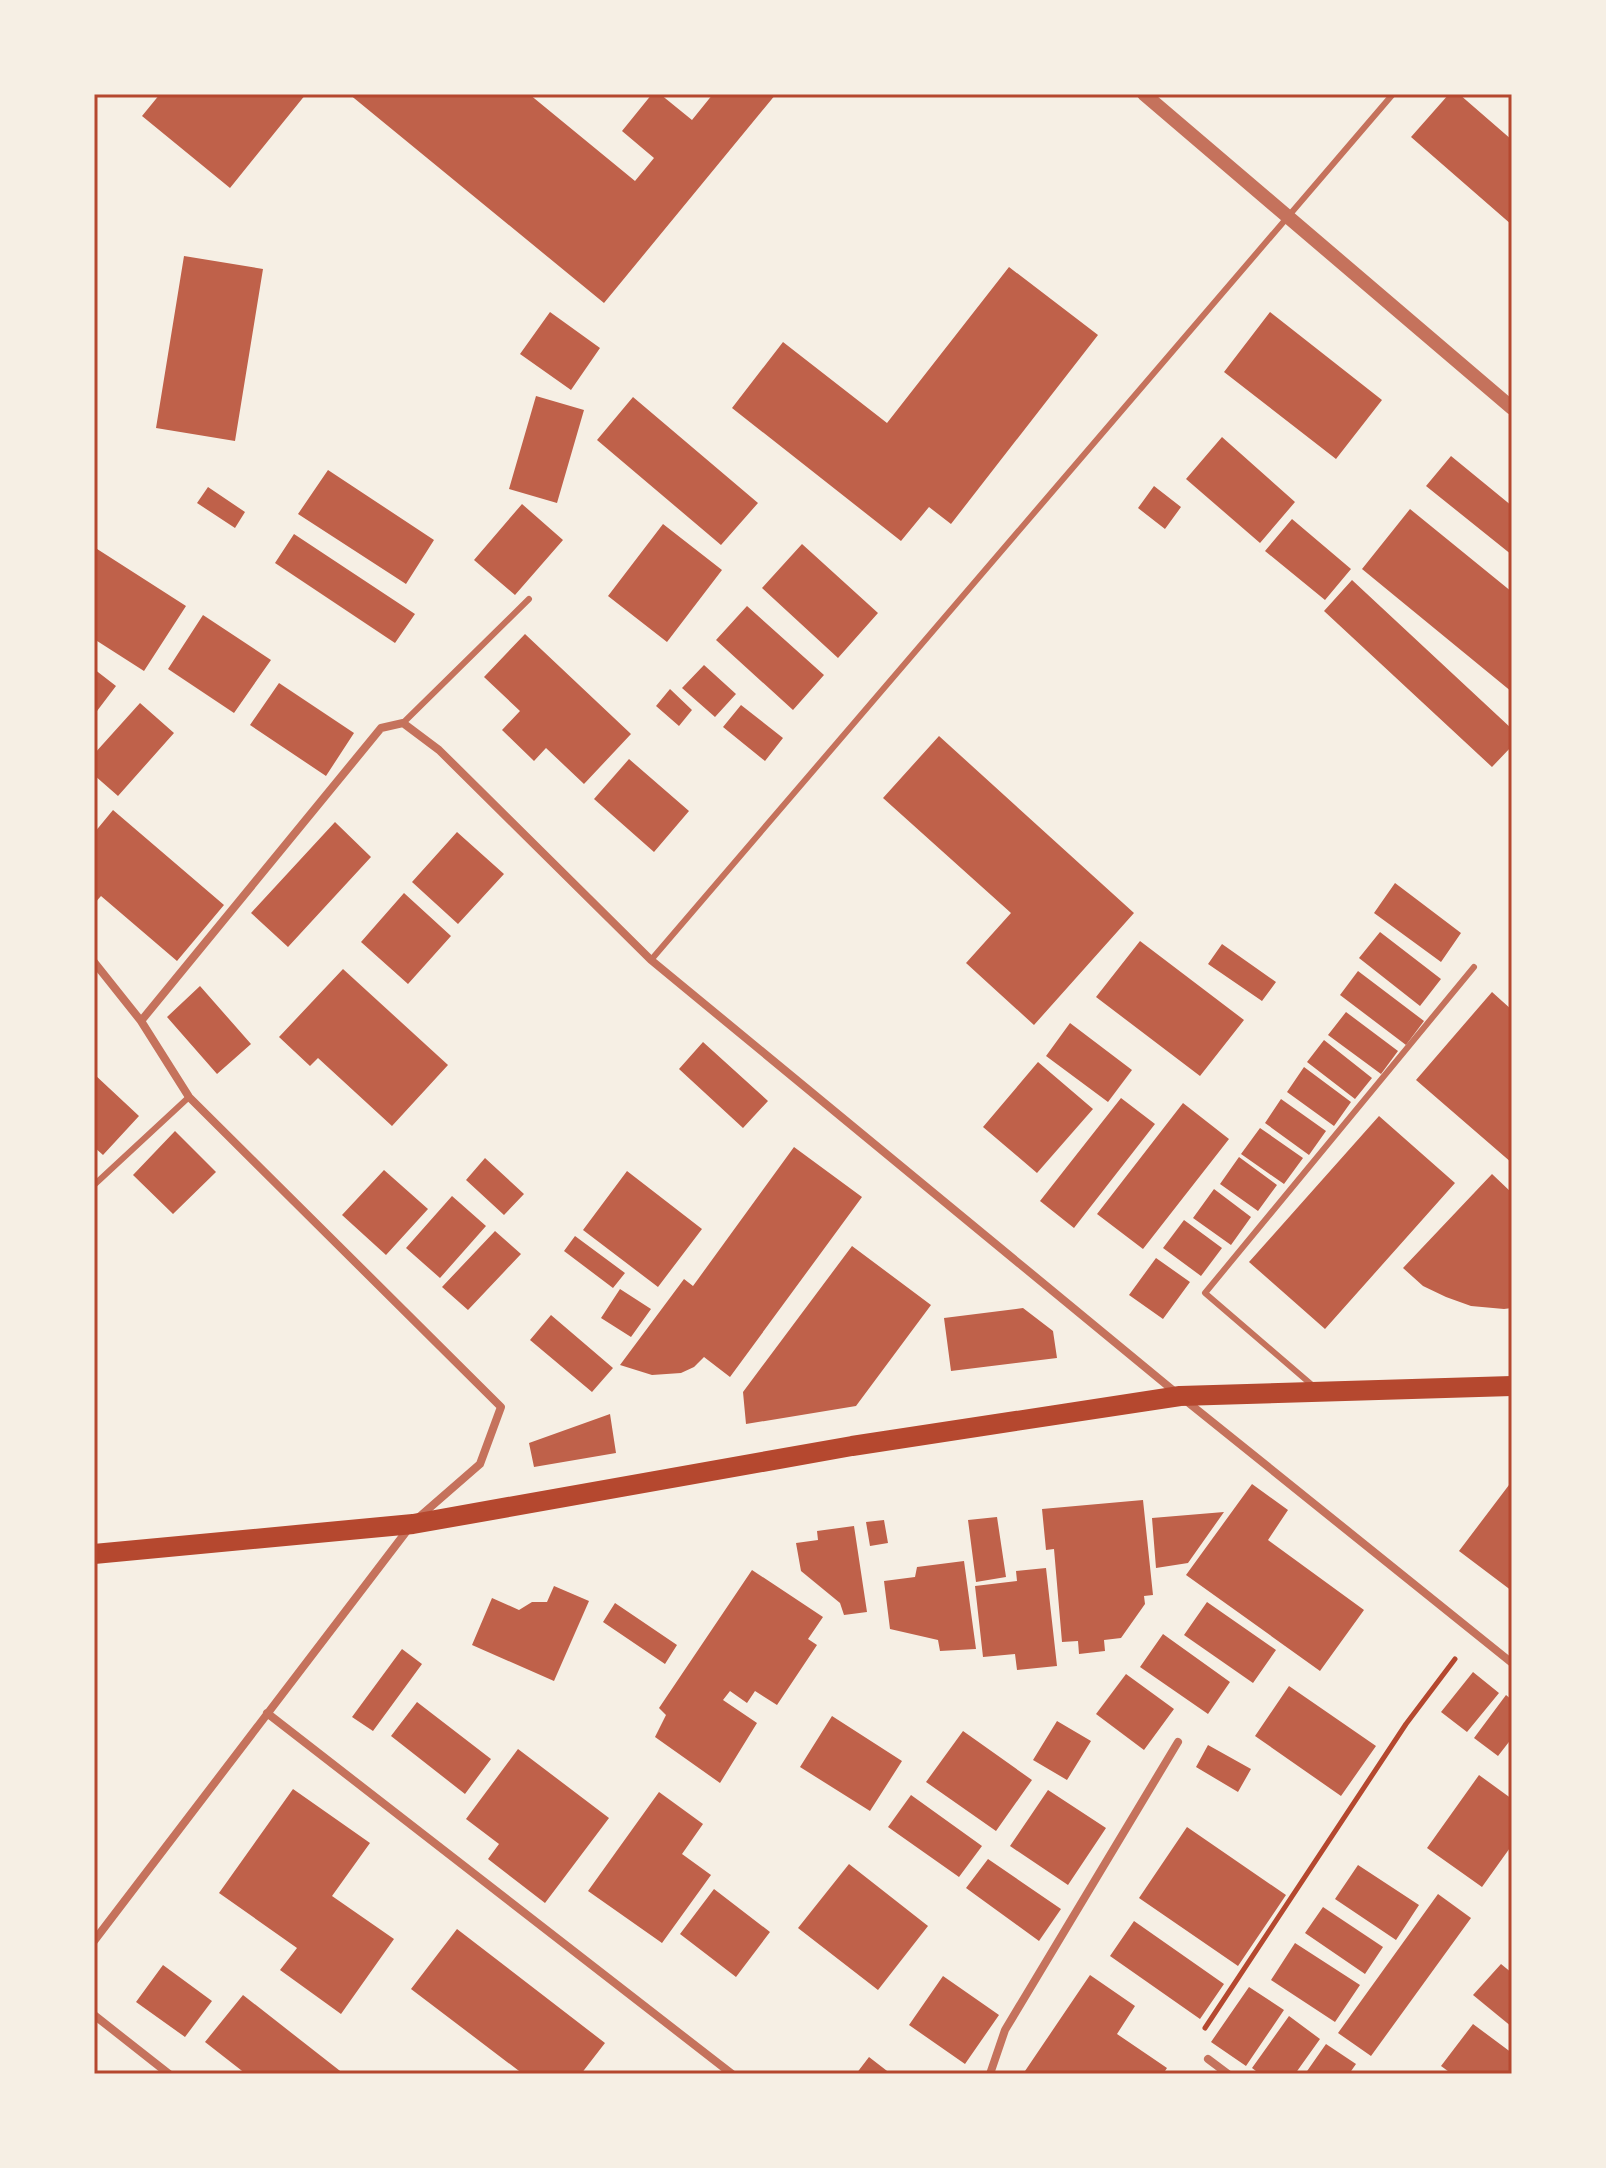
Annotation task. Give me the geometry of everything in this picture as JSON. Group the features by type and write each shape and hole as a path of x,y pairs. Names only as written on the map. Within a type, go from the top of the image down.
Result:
{"main road":[{"path":"94,1554 413,1524 852,1446 1180,1396 1512,1386"}],"street":[{"path":"1144,94 1512,408"},
{"path":"141,1021 381,728 403,723 439,750 651,960 1180,1396 1512,1663"},
{"path":"94,962 141,1021 189,1097 501,1407 480,1464 413,1524 94,1941"},
{"path":"267,1713 732,2074"},
{"path":"990,2074 1005,2030 1178,1742"},
{"path":"94,2015 169,2074"},
{"path":"1208,2059 1228,2074"}],"lane":[{"path":"651,960 1393,94"},
{"path":"403,723 529,599"},
{"path":"1321,1393 1205,1293 1474,967"},
{"path":"94,1185 189,1097"}],"path":[{"path":"1208,2059 1202,2032 1406,1724 1474,1633"}],"building":[{"path":"160,94 306,94 230,188 142,116"},
{"path":"349,94 529,94 635,181 654,158 622,131 652,94 660,94 692,120 713,94 776,94 604,303"},
{"path":"1449,94 1459,94 1512,140 1512,225 1411,137"},
{"path":"184,256 263,269 235,441 156,428"},
{"path":"1009,267 1098,335 951,524 929,507 901,541 732,408 783,342 887,423"},
{"path":"550,312 600,348 571,390 520,354"},
{"path":"1270,312 1382,400 1336,459 1224,372"},
{"path":"536,396 584,410 557,503 509,489"},
{"path":"633,397 758,503 721,545 597,440"},
{"path":"1222,437 1295,502 1260,543 1186,479"},
{"path":"1451,456 1512,506 1512,555 1426,486"},
{"path":"328,470 434,540 406,584 298,514"},
{"path":"1154,486 1181,507 1165,529 1138,508"},
{"path":"208,487 245,512 235,528 197,503"},
{"path":"522,504 563,540 515,595 474,560"},
{"path":"1410,509 1512,592 1512,692 1362,569"},
{"path":"1292,519 1351,569 1325,600 1265,551"},
{"path":"663,524 722,570 667,642 608,596"},
{"path":"294,534 415,614 395,643 275,563"},
{"path":"802,544 878,613 838,658 762,588"},
{"path":"94,547 186,606 144,671 94,639"},
{"path":"1352,580 1512,729 1512,746 1492,767 1324,611"},
{"path":"747,606 824,675 793,710 716,640"},
{"path":"203,615 271,660 234,713 168,669"},
{"path":"525,634 631,734 584,784 546,748 534,761 502,730 520,711 484,677"},
{"path":"704,665 736,694 715,717 682,688"},
{"path":"94,669 116,686 94,715"},
{"path":"279,683 354,733 326,776 250,725"},
{"path":"670,689 692,710 679,726 656,706"},
{"path":"140,703 174,733 118,796 94,775 94,754"},
{"path":"741,705 783,738 765,761 723,727"},
{"path":"939,736 1134,913 1034,1025 966,963 1011,913 883,798"},
{"path":"629,759 689,811 654,852 594,799"},
{"path":"113,810 224,905 177,961 101,896 94,904 94,833"},
{"path":"335,822 371,857 288,947 251,913"},
{"path":"457,832 504,874 458,924 412,882"},
{"path":"1395,883 1461,933 1441,962 1374,913"},
{"path":"404,893 451,936 408,984 361,942"},
{"path":"1380,932 1441,979 1420,1006 1359,958"},
{"path":"1140,941 1244,1020 1200,1076 1096,997"},
{"path":"1222,944 1276,982 1262,1001 1208,964"},
{"path":"343,969 448,1065 392,1126 318,1058 310,1066 279,1037"},
{"path":"1358,971 1424,1021 1406,1045 1340,995"},
{"path":"200,986 251,1044 217,1074 167,1017"},
{"path":"1492,992 1512,1010 1512,1163 1416,1080"},
{"path":"1346,1012 1398,1051 1381,1074 1328,1035"},
{"path":"1070,1023 1132,1070 1108,1102 1046,1056"},
{"path":"1324,1040 1372,1078 1355,1099 1307,1062"},
{"path":"703,1042 768,1101 743,1128 679,1069"},
{"path":"1038,1062 1093,1109 1037,1173 983,1127"},
{"path":"1304,1067 1351,1102 1334,1126 1287,1092"},
{"path":"94,1074 139,1116 103,1155 94,1147"},
{"path":"1121,1098 1155,1124 1074,1228 1040,1201"},
{"path":"1281,1099 1326,1131 1309,1155 1265,1123"},
{"path":"1183,1103 1229,1139 1143,1249 1097,1214"},
{"path":"1379,1116 1455,1183 1325,1329 1249,1262"},
{"path":"1260,1128 1303,1158 1284,1184 1241,1154"},
{"path":"175,1131 216,1172 173,1214 133,1175"},
{"path":"794,1147 862,1197 730,1377 704,1357 694,1367 681,1373 652,1375 620,1365 684,1279 693,1286"},
{"path":"1239,1157 1277,1185 1258,1211 1220,1184"},
{"path":"485,1158 524,1194 504,1215 466,1180"},
{"path":"384,1170 428,1209 386,1255 342,1215"},
{"path":"627,1171 702,1229 658,1287 583,1230"},
{"path":"1492,1174 1512,1193 1512,1308 1504,1309 1471,1306 1446,1297 1423,1286 1403,1268"},
{"path":"1214,1189 1251,1217 1231,1245 1193,1218"},
{"path":"452,1196 486,1226 440,1278 406,1248"},
{"path":"1184,1220 1222,1248 1201,1276 1163,1248"},
{"path":"495,1231 521,1254 468,1310 442,1287"},
{"path":"575,1236 625,1273 613,1288 564,1251"},
{"path":"852,1246 931,1305 856,1406 746,1424 743,1392"},
{"path":"1156,1258 1190,1282 1163,1319 1129,1295"},
{"path":"620,1289 651,1309 631,1337 601,1318"},
{"path":"1023,1308 1053,1331 1057,1358 951,1371 944,1318"},
{"path":"551,1315 613,1368 592,1392 530,1340"},
{"path":"610,1414 616,1453 534,1467 529,1443"},
{"path":"1512,1481 1512,1591 1459,1551"},
{"path":"1252,1484 1288,1510 1268,1540 1364,1610 1320,1671 1186,1575"},
{"path":"1143,1500 1153,1595 1144,1596 1145,1604 1121,1638 1104,1640 1105,1651 1079,1654 1078,1641 1062,1642 1054,1549 1046,1550 1042,1509"},
{"path":"1224,1512 1188,1563 1156,1568 1152,1518"},
{"path":"997,1517 1006,1577 976,1582 968,1520"},
{"path":"884,1520 888,1543 870,1546 866,1522"},
{"path":"854,1526 867,1612 844,1615 840,1603 801,1571 796,1543 818,1540 817,1531"},
{"path":"964,1561 976,1649 940,1651 938,1640 890,1629 884,1581 915,1577 917,1567"},
{"path":"1046,1568 1057,1666 1017,1670 1015,1654 983,1657 975,1586 1017,1581 1016,1571"},
{"path":"752,1570 823,1617 808,1639 817,1645 777,1705 755,1691 747,1703 730,1691 723,1700 757,1723 720,1783 655,1737 666,1715 659,1708"},
{"path":"554,1586 589,1601 554,1681 472,1645 492,1598 519,1610 532,1602 547,1602"},
{"path":"1207,1602 1276,1650 1253,1683 1184,1635"},
{"path":"615,1603 677,1645 665,1664 603,1622"},
{"path":"1163,1634 1230,1682 1208,1714 1140,1667"},
{"path":"402,1649 422,1664 373,1731 352,1717"},
{"path":"1473,1672 1499,1693 1467,1732 1441,1712"},
{"path":"1126,1674 1174,1709 1144,1750 1096,1714"},
{"path":"1289,1686 1376,1746 1341,1796 1255,1736"},
{"path":"1506,1695 1512,1700 1512,1738 1498,1756 1474,1738"},
{"path":"417,1702 491,1759 465,1794 391,1736"},
{"path":"832,1716 902,1761 870,1811 800,1767"},
{"path":"1057,1721 1091,1741 1067,1780 1033,1760"},
{"path":"963,1731 1032,1780 996,1831 926,1782"},
{"path":"1208,1745 1251,1769 1238,1792 1196,1767"},
{"path":"518,1749 609,1818 545,1903 488,1859 499,1844 466,1819"},
{"path":"1479,1775 1512,1799 1512,1845 1482,1887 1427,1848"},
{"path":"293,1789 370,1843 332,1896 394,1939 341,2014 280,1970 297,1948 219,1893"},
{"path":"1048,1790 1106,1828 1068,1885 1010,1846"},
{"path":"659,1792 703,1824 682,1854 711,1875 662,1943 588,1891"},
{"path":"911,1795 982,1846 959,1877 888,1827"},
{"path":"1187,1827 1286,1895 1238,1966 1139,1898"},
{"path":"988,1859 1061,1909 1039,1941 966,1888"},
{"path":"849,1864 928,1926 878,1990 798,1928"},
{"path":"1358,1865 1419,1905 1396,1940 1335,1899"},
{"path":"714,1889 770,1932 736,1977 680,1934"},
{"path":"1438,1894 1471,1918 1371,2056 1338,2033"},
{"path":"1323,1907 1383,1947 1365,1974 1305,1933"},
{"path":"1134,1921 1224,1984 1200,2019 1110,1956"},
{"path":"457,1929 605,2043 581,2074 523,2074 411,1989"},
{"path":"1295,1943 1360,1985 1335,2022 1271,1980"},
{"path":"1501,1964 1512,1973 1512,2027 1473,1995"},
{"path":"163,1965 212,2001 185,2037 136,2002"},
{"path":"1090,1975 1135,2006 1117,2034 1167,2068 1163,2074 1030,2074 1025,2071"},
{"path":"943,1976 999,2015 965,2064 909,2025"},
{"path":"1249,1987 1284,2010 1246,2066 1211,2042"},
{"path":"243,1995 344,2074 246,2074 205,2042"},
{"path":"1289,2016 1320,2039 1295,2074 1260,2074 1252,2068"},
{"path":"1473,2024 1512,2053 1512,2074 1452,2074 1441,2066"},
{"path":"1326,2044 1356,2064 1349,2074 1305,2074"},
{"path":"869,2057 891,2074 856,2074"}]}
